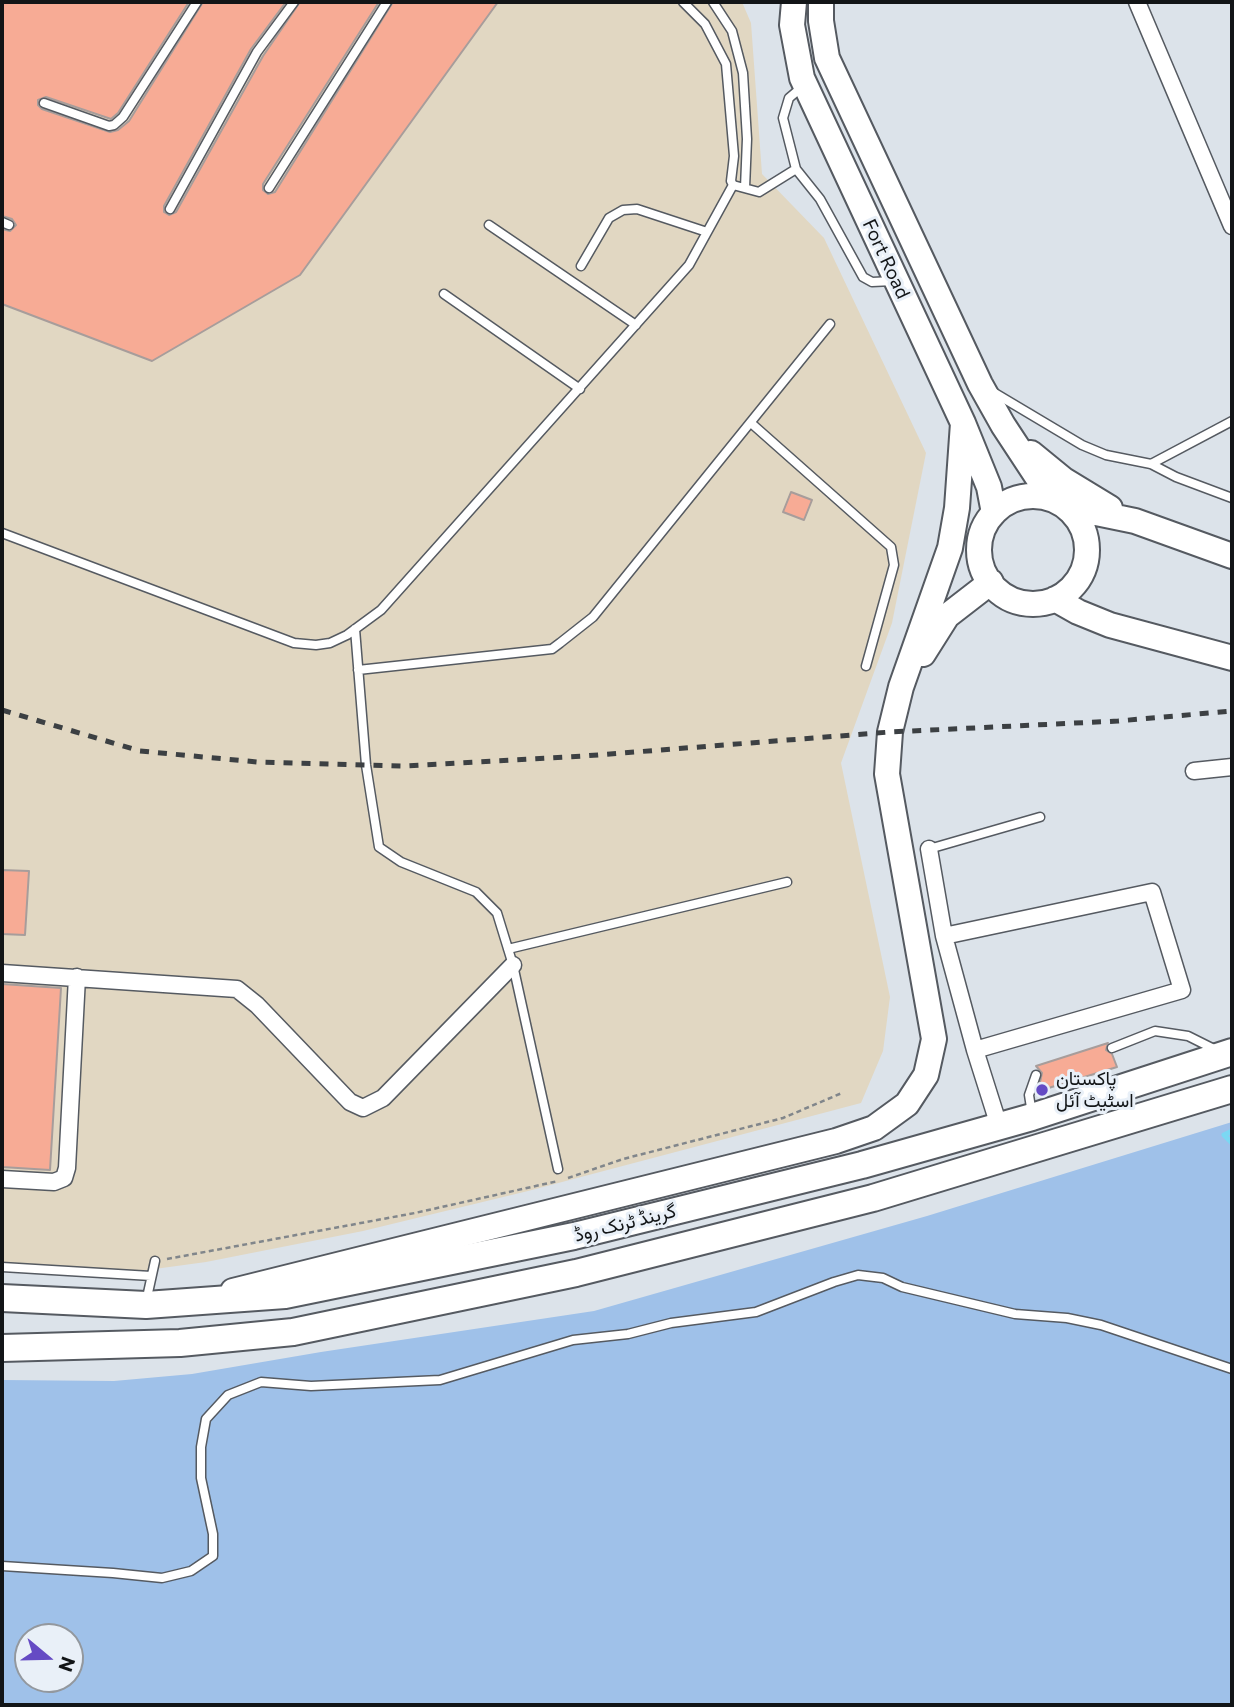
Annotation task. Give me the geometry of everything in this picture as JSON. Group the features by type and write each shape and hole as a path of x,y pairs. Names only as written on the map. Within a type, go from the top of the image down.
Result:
{"highway":[{"name":"گرینڈ ٹرنک روڈ","path":"2,1298 146,1305 285,1295 573,1236 862,1165 1032,1117 1228,1053"},
{"name":"گرینڈ ٹرنک روڈ","path":"2,1349 180,1343 293,1332 576,1273 873,1198 1232,1089"}],"main road":[{"name":"Fort Road","path":"794,2 792,25 805,85 963,423 989,487 994,513"},
{"name":"Fort Road","path":"821,2 827,58 980,384 1003,425 1059,503"},
{"path":"182,1304 836,1141 874,1128 907,1104 926,1075 934,1038 887,774 890,732 901,687 950,548 958,495 963,423"},
{"path":"1003,425 1032,454 1064,480 1099,503 1135,521"},
{"path":"1059,503 1079,521 1086,538 1087,556 1082,574 1070,589 1055,599 1041,603 1020,601 1001,593 983,570 981,540 985,526 994,513 1006,503 1020,497 1036,496 1135,521 1232,556"},
{"path":"901,687 947,617 990,582"},
{"path":"1055,599 1110,625 1232,658"}],"street":[{"path":"1137,2 1232,226"},
{"path":"1194,771 1232,767"},
{"path":"929,849 944,936 999,1126"},
{"path":"944,936 1152,892 1182,990 975,1049"},
{"path":"2,973 237,989 257,1005 350,1102 363,1108 383,1098 511,957"},
{"path":"2,1179 54,1182 64,1178 77,977"}],"lane":[{"path":"44,103 109,126 114,124 123,117 197,2"},
{"path":"170,209 257,52 294,2"},
{"path":"269,188 387,2"},
{"path":"2,533 294,643 330,643 382,610 689,265 733,185 731,181 734,156 726,64 705,24 683,2"},
{"path":"691,8 699,2"},
{"path":"713,2 732,31 743,73 747,139 745,188"},
{"path":"805,85 789,98 783,118 796,169 820,199 863,277 872,282 896,281"},
{"path":"733,185 759,192 796,169"},
{"path":"581,266 609,218 623,210 636,209 707,232"},
{"path":"489,225 636,325"},
{"path":"444,294 580,388"},
{"path":"358,670 552,649 593,617 830,324"},
{"path":"980,384 1082,445 1123,459 1151,464 1176,477 1232,498"},
{"path":"1151,464 1232,421"},
{"path":"751,423 891,547 894,565 866,666"},
{"path":"355,629 366,765 379,847 401,862 476,892 497,913 511,957 558,1169"},
{"path":"929,849 1040,817"},
{"path":"511,957 787,882"},
{"path":"1112,1048 1155,1031 1188,1036 1228,1053"},
{"path":"1032,1117 1029,1095 1036,1075"},
{"path":"146,1305 155,1261"},
{"path":"2,1267 151,1276"},
{"path":"2,1566 162,1578 191,1571 213,1556 213,1534 201,1478 201,1447 206,1419 228,1395 261,1381 311,1386 440,1380 573,1340 628,1334 671,1323 755,1312 858,1275 883,1279 902,1287 1015,1314 1067,1318 1101,1325 1232,1369"}],"path":[{"path":"155,1261 542,1186 623,1159 783,1118 842,1093"}],"shaded area":[{"path":"2,2 742,2 751,23 762,174 824,238 926,453 892,623 841,763 890,997 883,1051 861,1103 528,1191 363,1231 206,1262 118,1274 2,1267"},
{"path":"1232,1122 1232,1705 2,1705 2,1380 114,1381 192,1374 594,1311 927,1216"}],"building":[{"path":"2,2 189,2 118,113 111,119 46,97 38,100 42,109 110,132 118,130 129,121 203,2 286,2 251,49 164,206 164,212 169,215 176,212 263,56 300,2 379,2 263,184 263,190 268,194 275,192 393,2 498,2 300,275 152,361 2,304 2,229 10,231 16,225 12,219 2,216"},
{"path":"791,492 812,500 804,520 783,512"},
{"path":"2,870 29,871 25,935 2,934"},
{"path":"2,984 61,988 50,1170 2,1167"},
{"path":"1108,1043 1106,1050 1112,1054 1117,1067 1042,1090 1042,1073 1036,1066"}],"waterway":[{"path":"1232,1131 1224,1135 1232,1143"}],"railway":[{"path":"2,710 140,751 257,762 404,766 584,756 890,732 1118,721 1232,711"}],"place":[{"name":"پاکستان اسٹیٹ آئل","path":"1042,1090"}]}
